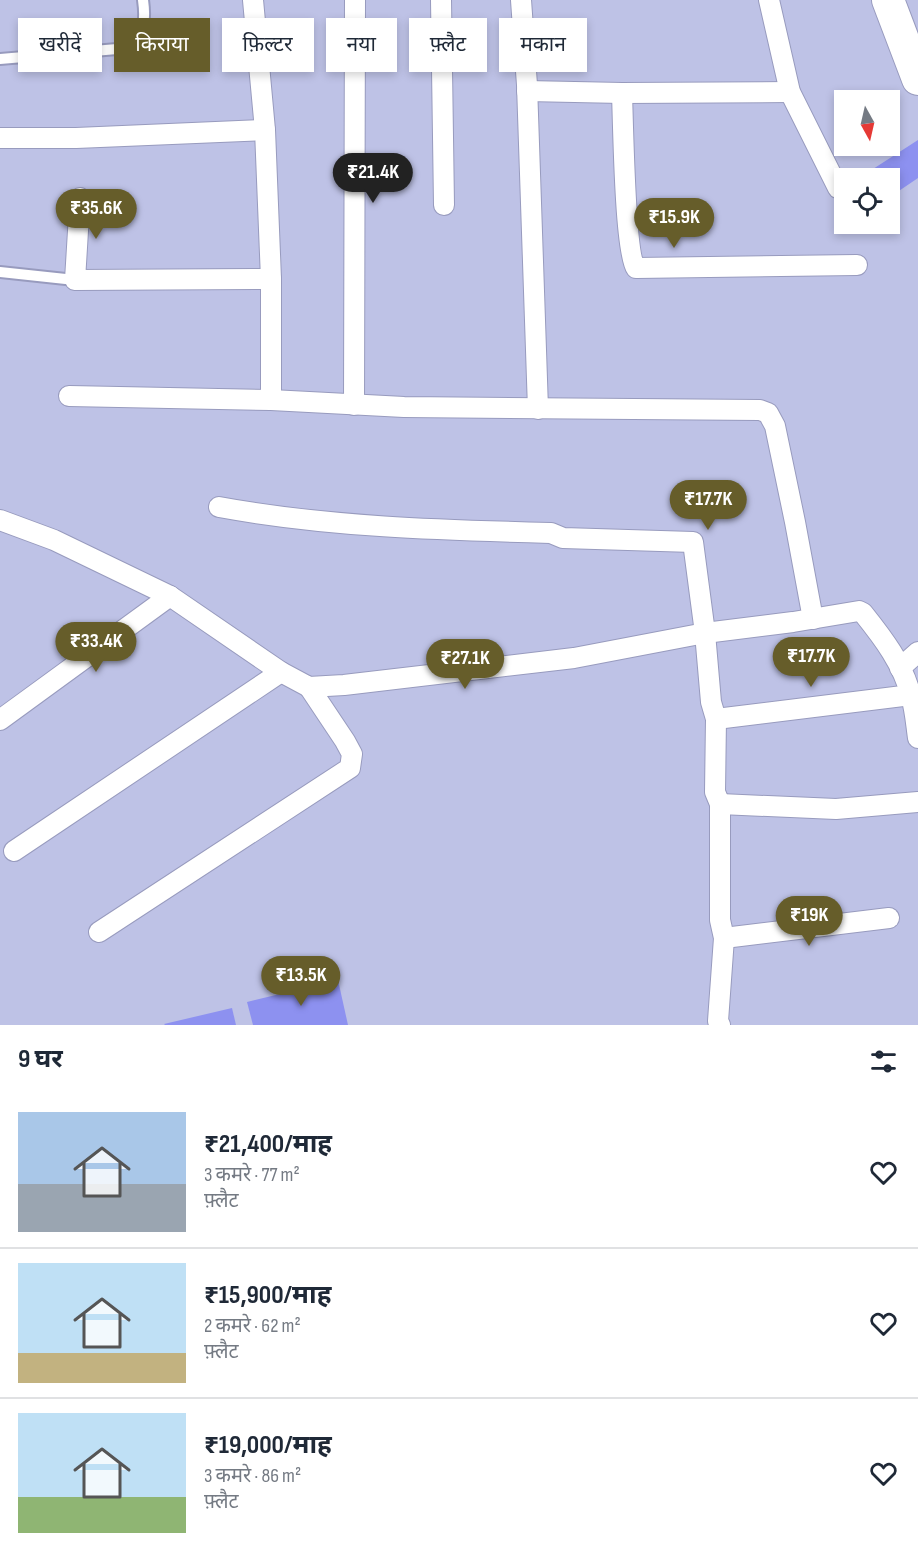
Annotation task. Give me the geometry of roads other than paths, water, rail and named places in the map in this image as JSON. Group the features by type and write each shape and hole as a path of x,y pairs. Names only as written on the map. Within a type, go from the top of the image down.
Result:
{"main road":[{"path":"888,0 918,79"}],"street":[{"path":"253,0 266,130 271,279 271,400"},
{"path":"354,405 355,0"},
{"path":"441,0 444,205"},
{"path":"521,0 527,91 538,409"},
{"path":"769,0 790,92 834,180"},
{"path":"527,91 790,92"},
{"path":"622,93 628,226 633,263 636,268 856,265"},
{"path":"0,138 76,138 266,130"},
{"path":"80,198 75,280 271,279"},
{"path":"69,396 538,409 760,410 768,413 775,426 813,619"},
{"path":"219,507 268,516 414,530 551,533 563,538 693,542 711,702 716,719 715,792 720,804 720,920 724,938 718,1021 720,1025"},
{"path":"0,520 54,540 170,596 281,672 309,687 352,754 350,768 99,932"},
{"path":"0,720 170,596"},
{"path":"309,687 574,658 705,633 813,619 854,611 863,613 888,646 900,668 911,695 918,738"},
{"path":"900,668 918,652"},
{"path":"14,851 281,672"},
{"path":"716,719 911,695"},
{"path":"720,804 836,809 918,802"},
{"path":"724,938 889,918"}],"lane":[{"path":"0,59 117,49 134,41 142,30 145,15 143,0"},
{"path":"0,272 75,280"}]}
